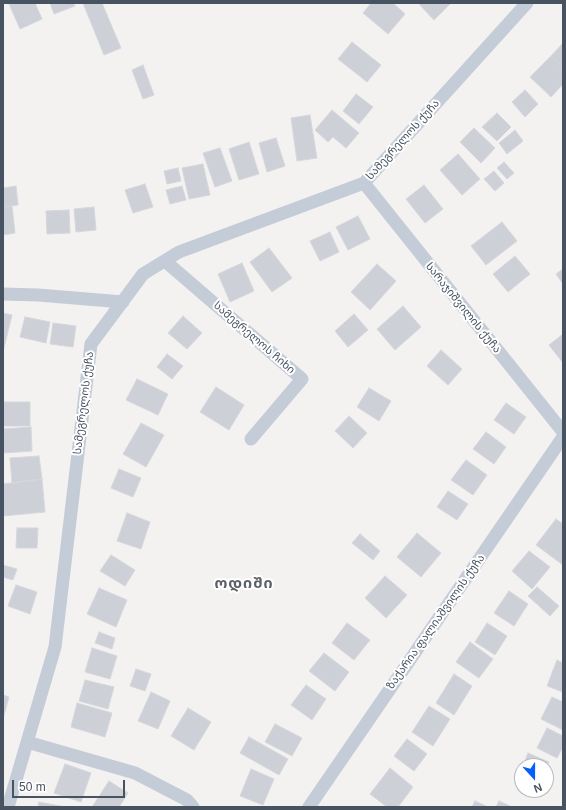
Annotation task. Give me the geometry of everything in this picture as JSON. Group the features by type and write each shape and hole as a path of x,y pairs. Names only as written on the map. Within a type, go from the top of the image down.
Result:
{"street":[{"name":"სამეგრელოს ქუჩა","path":"8,807 55,647 91,344 143,274 178,252 364,183 527,3"},
{"name":"სარაჯიშვილის ქუჩა","path":"364,183 563,432"},
{"name":"სამეგრელოს ჩიხი","path":"165,261 302,379 251,439"},
{"path":"3,294 38,295 123,302"},
{"name":"ზაქარია ფალიაშვილის ქუჩა","path":"309,807 563,437"},
{"path":"27,742 135,773 187,800 193,807"}],"building":[{"path":"35,3 42,19 20,29 9,4"},
{"path":"50,3 73,3 75,6 54,14"},
{"path":"83,3 102,3 121,48 104,55"},
{"path":"371,3 393,3 405,14 388,34 363,13"},
{"path":"418,3 451,3 434,20"},
{"path":"352,42 381,65 367,82 338,59"},
{"path":"563,43 563,68 551,56"},
{"path":"551,56 563,68 563,84 551,97 530,77"},
{"path":"143,65 154,95 143,99 132,70"},
{"path":"525,90 538,104 525,117 512,102"},
{"path":"356,94 373,107 359,124 343,111"},
{"path":"332,110 359,133 346,148 333,137 328,142 315,130"},
{"path":"497,113 511,127 497,141 482,127"},
{"path":"310,115 317,158 297,161 291,118"},
{"path":"474,128 495,148 481,163 460,142"},
{"path":"515,130 523,141 507,154 499,143"},
{"path":"276,138 285,166 267,172 259,143"},
{"path":"249,142 259,174 239,180 229,149"},
{"path":"220,148 232,181 215,187 203,153"},
{"path":"458,154 480,179 462,195 440,170"},
{"path":"504,162 514,173 507,179 497,168"},
{"path":"203,164 210,195 189,199 182,168"},
{"path":"178,168 181,181 167,184 164,171"},
{"path":"494,171 504,183 495,191 484,179"},
{"path":"145,184 153,207 133,213 125,190"},
{"path":"424,185 443,209 425,223 406,199"},
{"path":"16,186 18,205 3,207 3,188"},
{"path":"182,186 186,200 170,204 166,190"},
{"path":"12,206 15,233 3,235 3,207"},
{"path":"94,207 96,230 76,232 74,209"},
{"path":"69,210 70,233 47,234 46,211"},
{"path":"358,216 370,239 348,250 336,227"},
{"path":"502,222 517,241 486,265 471,246"},
{"path":"330,232 339,252 320,261 310,241"},
{"path":"269,248 292,278 272,292 250,262"},
{"path":"515,256 530,274 508,292 493,274"},
{"path":"242,263 254,291 230,302 218,274"},
{"path":"377,264 396,281 370,310 351,292"},
{"path":"563,269 563,284 556,274"},
{"path":"403,306 421,327 395,350 377,329"},
{"path":"3,313 12,315 3,352"},
{"path":"354,314 368,330 348,347 335,331"},
{"path":"183,316 202,333 187,349 168,333"},
{"path":"25,317 50,322 46,343 20,337"},
{"path":"53,323 76,326 73,347 50,344"},
{"path":"563,334 563,363 549,345"},
{"path":"441,350 462,369 448,385 427,366"},
{"path":"167,354 183,366 172,379 157,367"},
{"path":"137,379 168,394 158,415 126,400"},
{"path":"216,387 244,405 229,430 200,412"},
{"path":"369,388 391,401 379,421 357,407"},
{"path":"3,402 30,402 30,426 3,426"},
{"path":"506,403 526,417 514,434 494,420"},
{"path":"349,416 367,433 353,448 335,431"},
{"path":"141,423 164,435 146,467 123,454"},
{"path":"31,427 32,451 4,453 3,429"},
{"path":"486,432 506,447 494,464 473,449"},
{"path":"39,456 42,479 12,483 10,458"},
{"path":"466,460 487,475 473,495 451,480"},
{"path":"119,469 141,478 133,497 111,488"},
{"path":"42,479 45,512 3,516 3,484"},
{"path":"448,491 468,504 457,520 437,507"},
{"path":"127,513 150,522 141,549 117,541"},
{"path":"556,519 563,524 563,565 536,545"},
{"path":"17,528 38,528 37,548 16,548"},
{"path":"417,533 441,553 421,577 397,557"},
{"path":"360,534 380,551 373,560 352,543"},
{"path":"529,551 550,567 532,589 512,571"},
{"path":"111,555 135,570 125,586 100,571"},
{"path":"3,565 17,569 13,580 3,577"},
{"path":"385,576 407,595 386,618 365,598"},
{"path":"16,585 37,592 30,614 8,606"},
{"path":"537,587 559,606 550,616 528,596"},
{"path":"99,588 127,600 116,627 87,614"},
{"path":"509,591 528,604 514,626 494,613"},
{"path":"347,623 370,640 354,660 332,643"},
{"path":"487,623 507,636 495,655 475,642"},
{"path":"99,632 115,638 112,649 95,643"},
{"path":"470,642 493,659 479,678 456,662"},
{"path":"92,648 117,656 110,679 85,672"},
{"path":"324,653 349,672 335,691 309,671"},
{"path":"557,660 563,663 563,692 547,686"},
{"path":"136,669 151,674 145,691 130,686"},
{"path":"454,674 472,686 454,715 436,703"},
{"path":"85,680 114,687 108,709 79,701"},
{"path":"306,685 326,699 312,720 291,705"},
{"path":"151,692 170,701 158,729 138,721"},
{"path":"3,695 9,697 3,719"},
{"path":"552,697 563,702 563,730 541,719"},
{"path":"77,703 112,713 105,737 71,727"},
{"path":"429,706 450,719 433,746 412,732"},
{"path":"188,708 211,722 194,750 171,736"},
{"path":"275,724 302,738 292,756 265,742"},
{"path":"547,728 563,736 563,747 557,758 537,748"},
{"path":"249,737 288,759 279,775 240,753"},
{"path":"407,739 427,754 414,771 394,756"},
{"path":"528,753 540,758 526,758"},
{"path":"65,764 91,773 81,802 54,793"},
{"path":"390,768 413,787 398,807 387,807 370,794"},
{"path":"251,769 274,779 263,805 240,796"},
{"path":"109,781 128,793 119,807 92,807"},
{"path":"475,801 488,807 472,807"},
{"path":"499,801 512,807 496,807"},
{"path":"39,802 65,807 38,807"}],"district":[{"name":"ოდიში","path":"244,584"}]}
